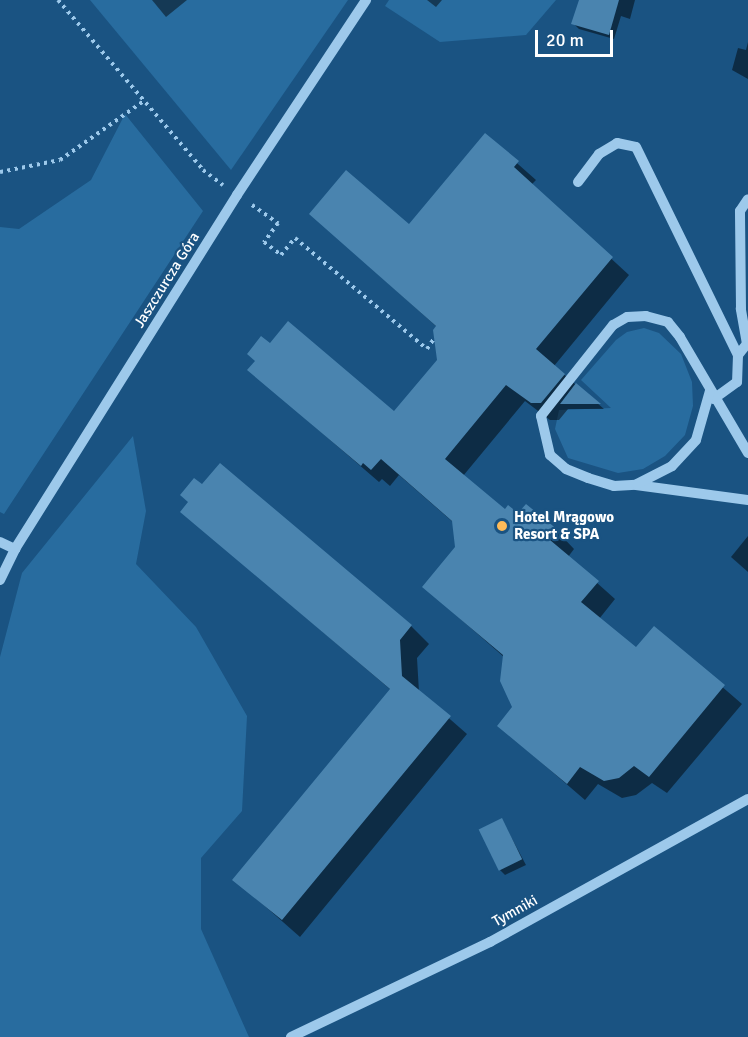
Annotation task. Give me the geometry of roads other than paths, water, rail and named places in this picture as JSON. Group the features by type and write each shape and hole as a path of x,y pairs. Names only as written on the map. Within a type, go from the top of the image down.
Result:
{"street":[{"name":"Jaszczurcza Góra","path":"0,580 15,549 237,195 366,0"},
{"path":"578,182 599,154 617,143 636,147 738,355 737,382 712,395 696,440 672,466 636,485"},
{"path":"738,355 747,345 741,309 740,211 748,199"},
{"path":"748,453 668,322 646,316 627,317 613,325 541,416 550,455 566,469 614,486 636,485 748,500"},
{"path":"0,542 15,549"},
{"name":"Tymniki","path":"291,1037 490,942 748,799"}],"place":[{"name":"Hotel Mrągowo Resort & SPA","path":"502,526"}]}
